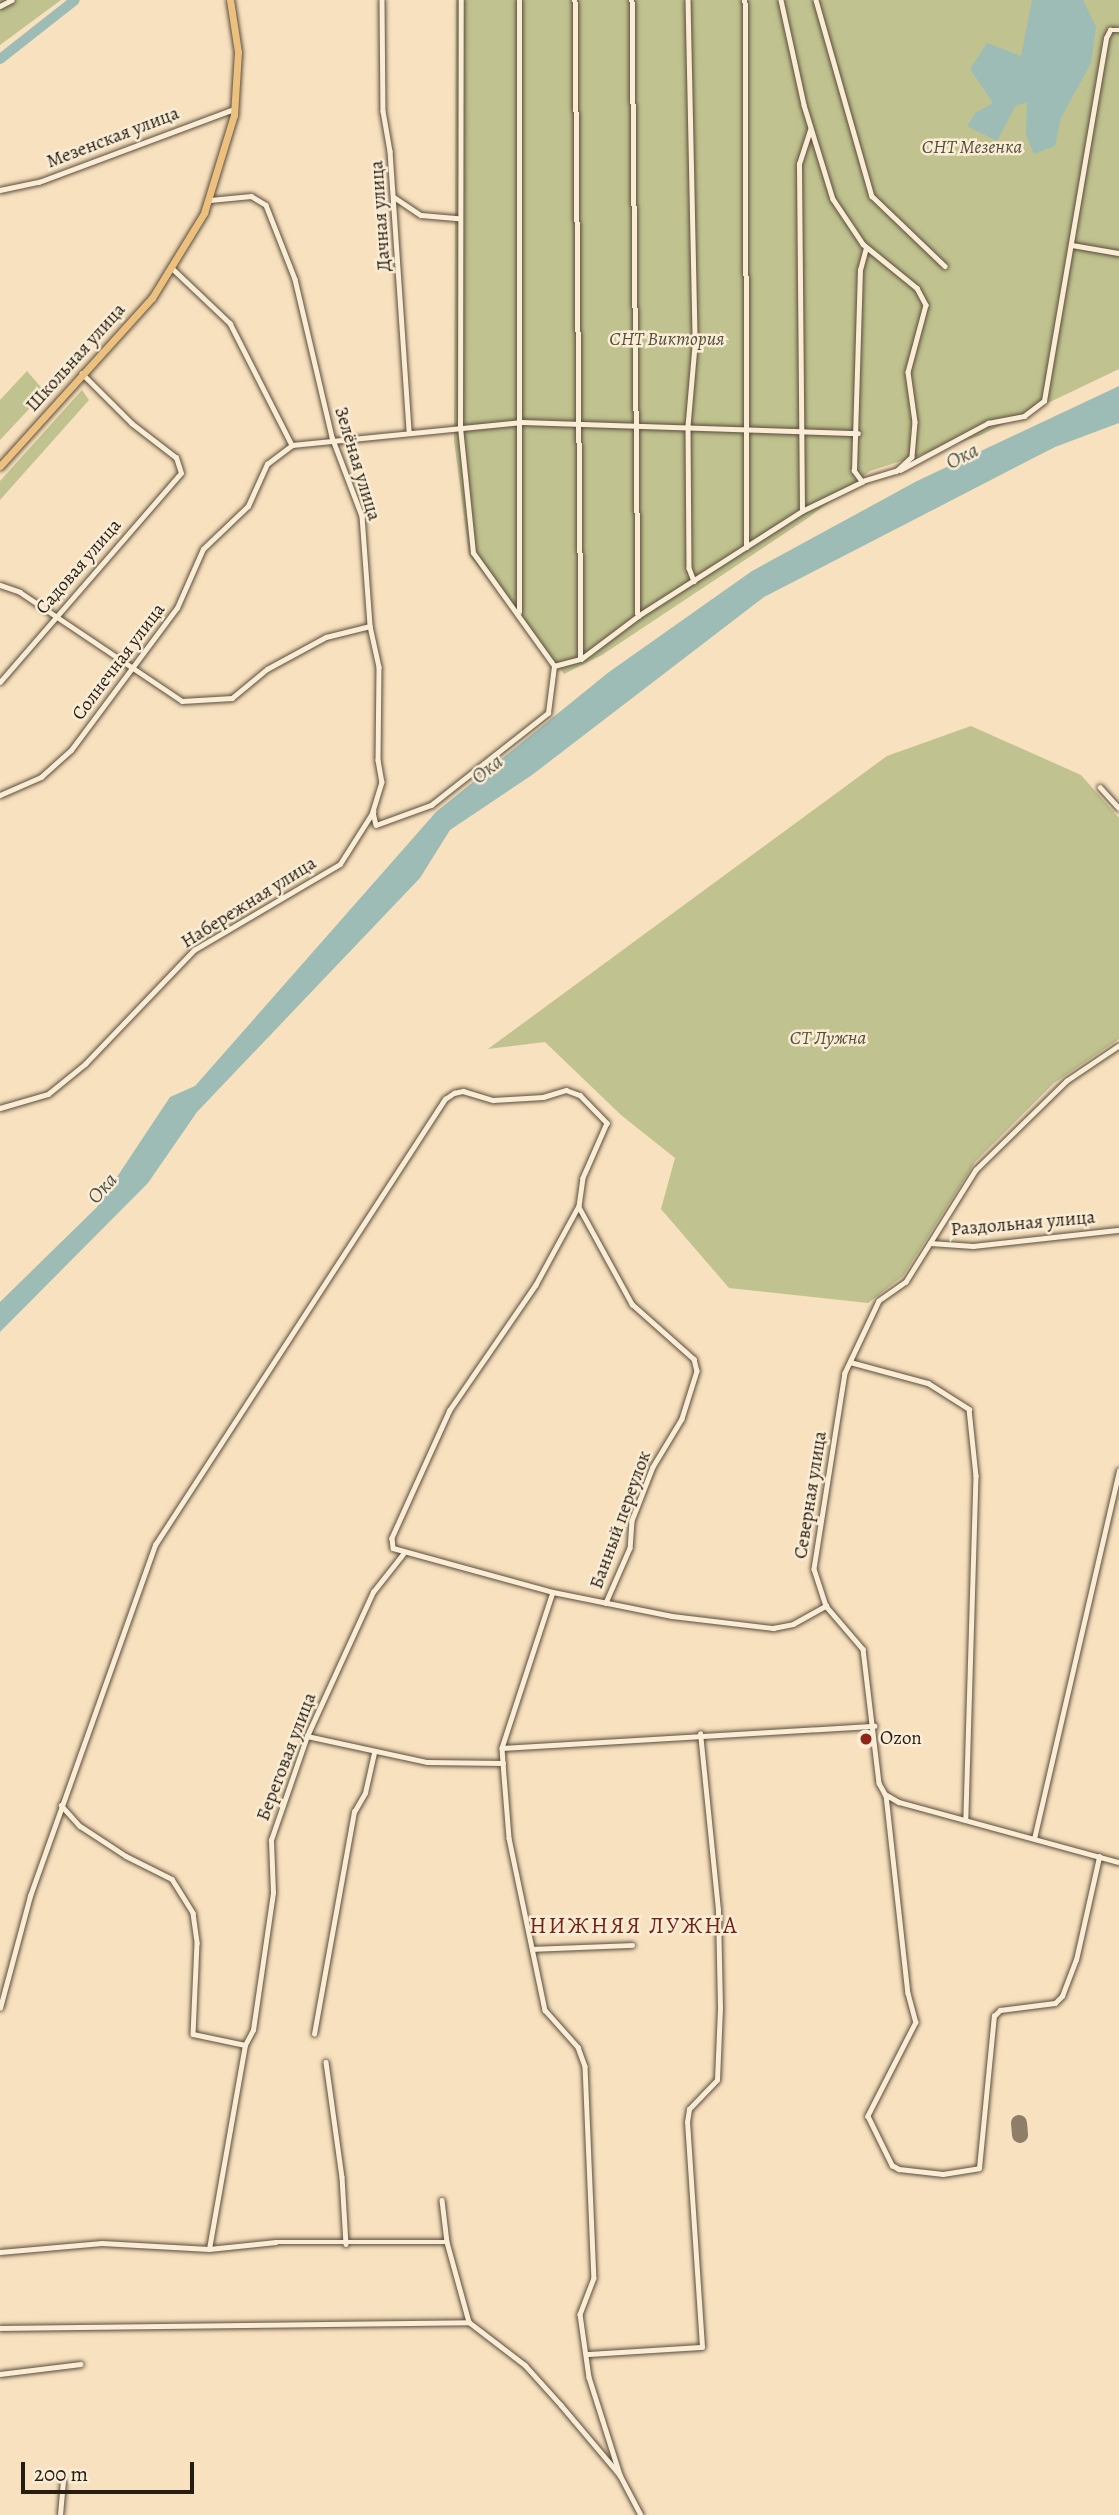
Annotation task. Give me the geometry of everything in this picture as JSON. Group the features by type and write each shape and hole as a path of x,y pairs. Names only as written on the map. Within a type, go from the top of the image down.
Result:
{"main road":[{"name":"Школьная улица","path":"0,466 173,269 210,200 235,109 238,52 230,0"}],"street":[{"path":"0,6 12,0"},
{"name":"Дачная улица","path":"382,0 383,111 393,196 410,430"},
{"path":"373,812 376,825 431,805 548,713 554,666 519,613 473,553 460,426 458,218 461,0"},
{"path":"519,613 522,422 520,0"},
{"path":"575,0 581,659"},
{"path":"632,0 634,424 638,616"},
{"path":"688,0 695,346 688,426 689,568 694,581"},
{"path":"745,0 747,547"},
{"path":"780,0 811,128 833,199 866,248 917,288 926,305 908,372 915,422 912,457 897,471"},
{"path":"816,0 872,196 945,266"},
{"path":"554,666 581,659 638,616 802,511 862,482 917,464 988,423 1024,416 1044,401 1106,38 1110,30 1119,30"},
{"name":"Мезенская улица","path":"0,190 39,181 235,109"},
{"path":"802,511 799,164 811,128"},
{"name":"Зелёная улица","path":"210,200 251,196 266,205 295,279 332,438 362,516 370,626 379,667 380,797"},
{"path":"393,196 421,215 458,218"},
{"path":"1072,245 1119,252"},
{"path":"862,482 854,471 858,432 860,270 866,248"},
{"path":"173,269 230,323 292,445 410,430 522,422 858,432"},
{"name":"Садовая улица","path":"0,682 181,473 176,458 132,424 82,374"},
{"name":"Солнечная улица","path":"0,795 57,766 177,608 203,550 248,506 267,464 292,445"},
{"path":"0,585 20,592 130,670 182,701 226,700 267,669 326,636 370,626"},
{"path":"1101,787 1119,808"},
{"name":"Набережная улица","path":"0,1108 48,1094 85,1063 194,950 340,864 380,797"},
{"name":"Северная улица","path":"1099,1857 1076,1960 1062,1996 1055,2003 1000,2010 994,2016 979,2168 943,2174 899,2169 892,2165 868,2116 916,2022 908,1993 886,1794 879,1783 863,1649 826,1606 814,1569 850,1362 879,1301 906,1282 976,1170 1067,1081 1119,1046"},
{"path":"0,2008 30,1896 155,1545 445,1099 463,1091 493,1100 543,1097 566,1090 580,1095 607,1124 583,1178 579,1206 536,1284 450,1410 392,1538 393,1548 404,1554 553,1592 672,1616 773,1628 793,1624 826,1606"},
{"name":"Банный переулок","path":"579,1206 632,1304 694,1359 696,1371 682,1419 653,1466 632,1521 630,1548 606,1603"},
{"name":"Раздольная улица","path":"930,1243 973,1246 1031,1236 1119,1230"},
{"path":"850,1362 928,1383 969,1409 976,1476 966,1820"},
{"path":"1034,1839 1119,1471"},
{"name":"Береговая улица","path":"209,2249 246,2045 253,2030 273,1893 271,1840 307,1735 373,1592 404,1554"},
{"path":"553,1592 502,1748 509,1838 545,2010 579,2047 584,2066 594,2278 580,2314 589,2377 620,2475 641,2515"},
{"path":"502,1748 700,1734 874,1726"},
{"path":"587,2354 702,2347 687,2122 689,2109 717,2080 720,2008 718,1910 700,1734"},
{"path":"307,1735 374,1753 460,1765 503,1763"},
{"path":"314,2034 354,1812 365,1793 374,1753"},
{"path":"886,1794 900,1802 1119,1862"},
{"path":"61,1804 80,1826 126,1856 172,1879 192,1913 197,1943 193,2034 246,2045"},
{"path":"532,1950 632,1945"},
{"path":"326,2062 342,2177 346,2244"},
{"path":"442,2200 447,2242 469,2322 525,2365 620,2475"},
{"path":"0,2252 114,2243 209,2249 276,2242 447,2242"},
{"path":"0,2328 469,2322"},
{"path":"0,2374 80,2364"},
{"path":"60,2515 63,2482"}],"green space":[{"path":"0,0 61,0 0,45"},
{"name":"СНТ Виктория","path":"456,0 1119,0 1119,369 979,436 870,471 808,518 602,655 564,674 469,555 454,440"},
{"path":"27,371 45,392 0,440 0,400"},
{"path":"82,390 89,400 0,500 0,481"},
{"name":"СТ Лужна","path":"971,726 1081,775 1119,818 1119,1039 1054,1083 975,1162 903,1276 868,1303 729,1288 661,1209 675,1158 621,1115 545,1042 488,1049 887,756"}],"water":[{"path":"1032,0 1083,0 1096,27 1091,63 1061,118 1055,146 1034,154 1026,135 1027,103 1016,105 997,141 967,126 975,113 993,103 970,69 987,43 1021,56"},
{"path":"1119,386 1119,423 1055,447 764,597 532,775 450,830 420,878 197,1112 148,1183 0,1332 0,1302 97,1207 170,1097 195,1086 436,812 609,672 752,571 917,481"}],"waterway":[{"path":"0,59 75,0"}],"taxiway":[{"path":"1019,2123 1020,2135"}],"place":[{"name":"Ozon","path":"866,1739"}],"district":[{"name":"НИЖНЯЯ ЛУЖНА","path":"634,1926"}],"park label":[{"name":"СНТ Мезенка","path":"972,148"}],"water label":[{"name":"Ока","path":"962,456"},
{"name":"Ока","path":"487,769"},
{"name":"Ока","path":"102,1188"}]}
